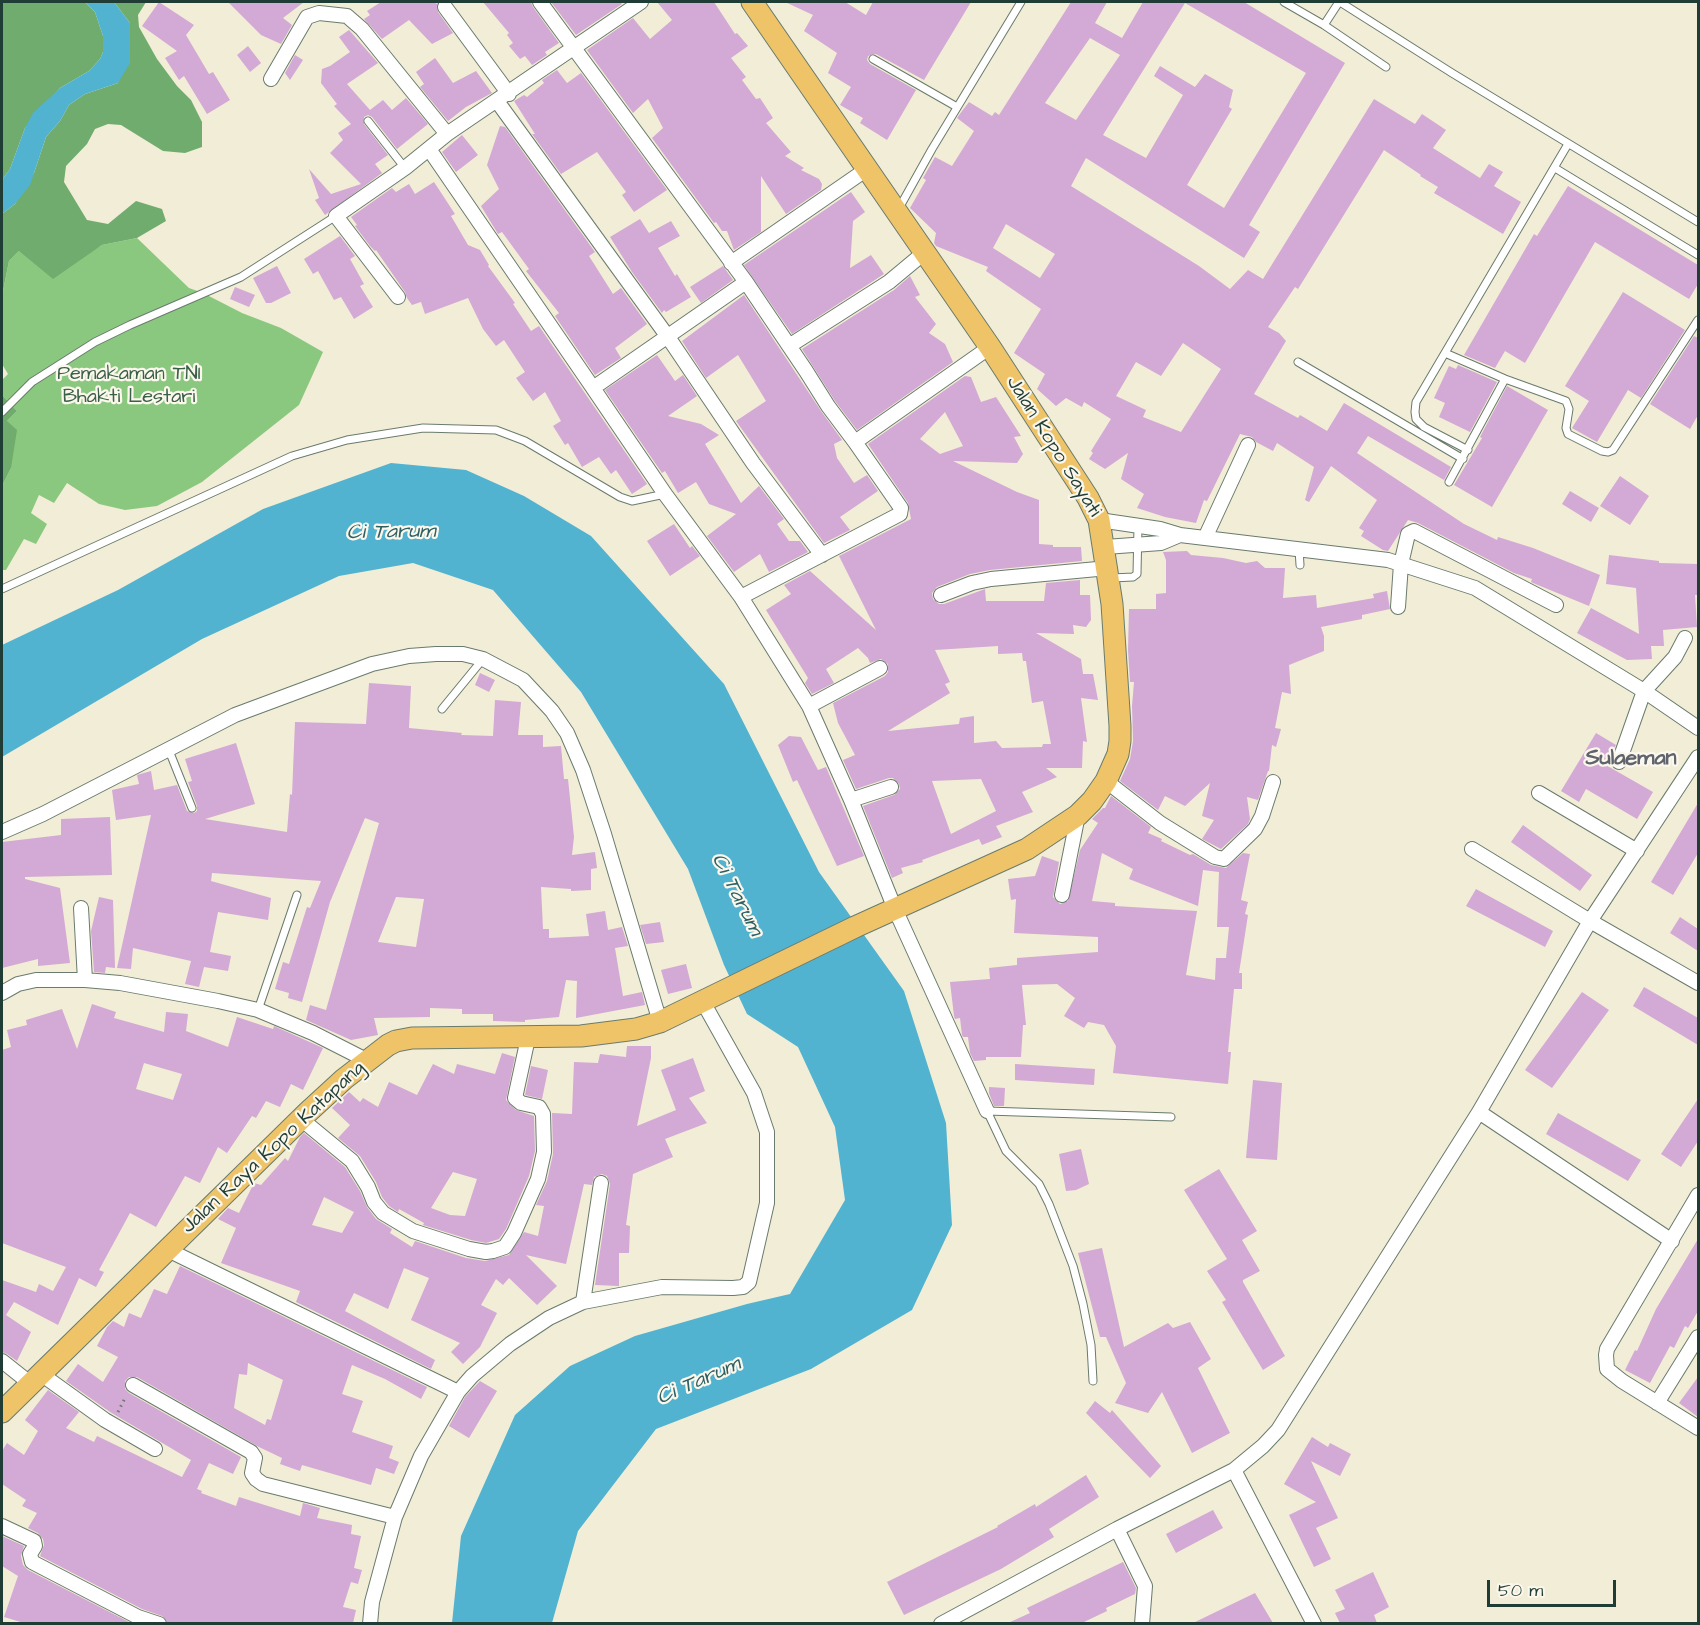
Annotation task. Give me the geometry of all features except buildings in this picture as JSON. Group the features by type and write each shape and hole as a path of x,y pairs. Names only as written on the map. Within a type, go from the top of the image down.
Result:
{"main road":[{"name":"Jalan Kopo Sayati","path":"709,999 855,927 1027,849 1078,815 1092,801 1106,781 1118,754 1120,741 1117,660 1109,573 1099,519 1088,498 990,347 752,2"},
{"name":"Jalan Raya Kopo Katapang","path":"2,1412 301,1119 344,1079 388,1045 404,1039 581,1036 636,1029 660,1022 709,999"}],"street":[{"path":"540,2 746,282 901,512 741,597"},
{"path":"398,297 336,216 405,168 447,134 641,2"},
{"path":"445,7 503,97 753,463 822,555"},
{"path":"271,79 307,17 319,13 347,16 362,29 447,134"},
{"path":"429,149 665,494 741,597 809,706 852,800 895,909 987,1111"},
{"path":"731,263 867,169"},
{"path":"789,346 889,282 925,252"},
{"path":"593,388 746,282"},
{"path":"855,442 990,347"},
{"path":"1205,538 1248,445"},
{"path":"1099,519 1180,535 1388,560 1475,588 1644,691 1698,728"},
{"path":"1398,607 1401,564 1408,534 1414,531 1556,605"},
{"path":"1105,547 1161,543 1180,535"},
{"path":"941,595 972,583 991,579 1109,573"},
{"path":"1619,762 1644,691 1675,657 1685,638"},
{"path":"2,832 43,814 235,715 372,664 410,656 436,654 463,654 483,659 523,680 552,711 567,733 583,770 601,823 660,1022"},
{"path":"809,706 880,669"},
{"path":"941,1623 1117,1528 1234,1470 1278,1430 1479,1112 1590,921 1698,757"},
{"path":"1106,781 1160,823 1215,857 1224,859 1255,829 1262,816 1273,782"},
{"path":"852,800 891,787"},
{"path":"1539,793 1637,851"},
{"path":"1062,895 1078,815"},
{"path":"1472,849 1590,921 1698,982"},
{"path":"81,908 85,980"},
{"path":"2,993 18,984 29,982 85,980 131,985 258,1010 313,1033 368,1061"},
{"path":"370,1623 372,1602 395,1517 421,1456 458,1392 472,1376 510,1344 549,1318 583,1302 662,1287 733,1288 742,1287 749,1282 767,1203 767,1132 754,1093 709,999"},
{"path":"301,1119 352,1161 368,1187 374,1202 384,1213 413,1231 469,1249 486,1252 505,1247 514,1233 538,1179 544,1152 543,1114 539,1107 521,1103 515,1098 528,1038"},
{"path":"1479,1112 1672,1240"},
{"path":"583,1302 601,1183"},
{"path":"1698,1195 1607,1349 1606,1355 1607,1369 1622,1381 1698,1428"},
{"path":"166,1249 458,1392"},
{"path":"1657,1403 1698,1337"},
{"path":"2,1361 155,1449"},
{"path":"133,1385 251,1452 255,1458 252,1473 263,1484 395,1517"},
{"path":"1234,1470 1314,1623"},
{"path":"2,1526 34,1541 35,1546 30,1554 32,1562 138,1617 159,1623"},
{"path":"1117,1528 1145,1586 1142,1623"}],"lane":[{"path":"897,212 1021,2"},
{"path":"1284,2 1324,25 1386,67"},
{"path":"1324,25 1339,2 1698,222"},
{"path":"873,59 957,107"},
{"path":"368,121 405,168"},
{"path":"1468,450 1424,427 1416,419 1416,402 1568,144"},
{"path":"1555,168 1698,255"},
{"path":"2,412 32,382 95,342 241,277 336,216"},
{"path":"1445,353 1505,379 1566,401 1569,409 1566,428 1568,434 1602,451 1613,450 1698,320"},
{"path":"1298,362 1463,459"},
{"path":"1449,482 1505,379"},
{"path":"2,590 292,456 347,440 423,428 496,430 525,441 620,497 632,501 665,494"},
{"path":"1109,573 1133,578 1137,574 1138,526"},
{"path":"1299,549 1300,565"},
{"path":"442,709 483,659"},
{"path":"168,748 192,808"},
{"path":"258,1010 297,895"},
{"path":"1093,1381 1091,1345 1083,1304 1072,1266 1049,1204 1039,1184 1006,1151 987,1111 1171,1117"}],"path":[{"path":"112,1424 133,1385"}],"green space":[{"path":"2,2 85,2 95,12 103,36 103,52 89,71 60,88 25,128 10,169 2,180"},
{"path":"114,2 146,2 138,15 139,27 157,59 177,86 191,100 202,122 202,147 185,153 163,151 121,125 108,124 95,129 87,144 66,166 64,182 87,220 108,224 136,201 162,209 166,221 137,238 102,245 53,279 19,251 9,261 2,296 2,214 15,204 34,173 46,137 60,121 69,105 85,94 118,83 130,23"},
{"name":"Pemakaman TNI Bhakti Lestari","path":"137,238 189,288 281,328 323,352 299,405 202,482 157,506 125,510 99,504 67,483 54,503 39,495 31,513 47,524 36,544 24,539 6,570 2,570 2,486 11,468 7,421 17,411 2,395 2,380 8,374 2,364 2,296 9,261 19,251 84,256 102,245"},
{"path":"2,395 17,411 7,421 17,430 11,468 2,486"}],"water":[{"path":"85,2 114,2 130,23 130,63 118,83 85,94 69,105 60,121 46,137 30,185 15,204 2,214 2,180 10,169 33,113 60,88 89,71 103,52 103,36 95,12"},
{"name":"Ci Tarum","path":"391,463 466,470 524,496 591,536 724,684 819,872 904,991 946,1123 952,1225 912,1310 811,1369 656,1429 578,1531 552,1623 452,1623 461,1536 515,1415 570,1366 635,1336 790,1294 845,1200 835,1127 798,1047 747,1014 724,965 688,869 581,692 493,590 413,563 339,576 202,639 2,757 2,645 118,590 263,509"}],"district":[{"name":"Sulaeman","path":"1631,759"}]}
